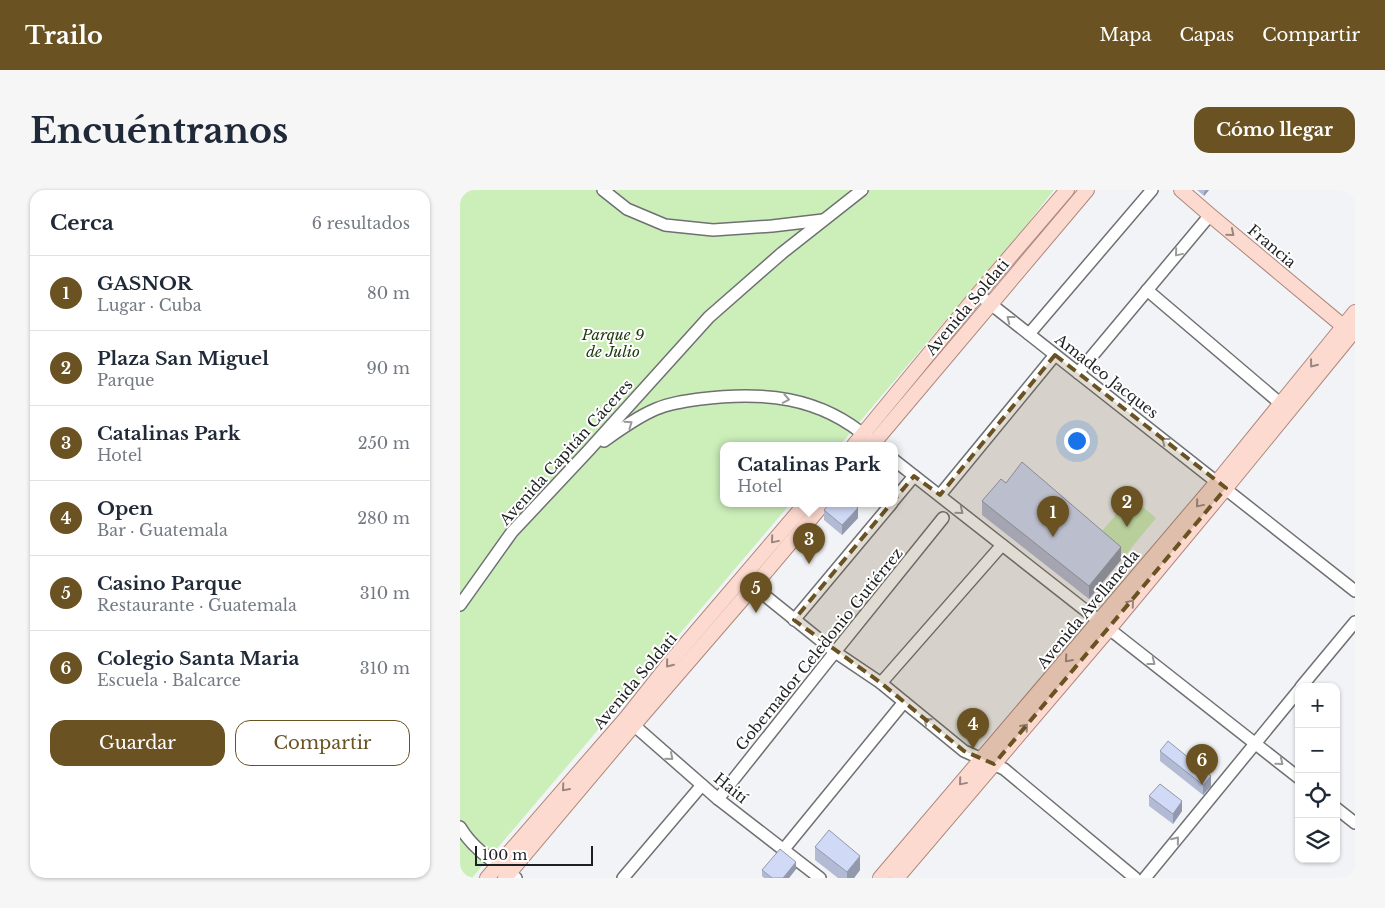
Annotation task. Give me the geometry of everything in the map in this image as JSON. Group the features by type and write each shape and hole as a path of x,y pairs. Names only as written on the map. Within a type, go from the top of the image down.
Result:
{"main road":[{"name":"Avenida Soldati","path":"869,442 978,294 1067,190"},
{"name":"Avenida Soldati","path":"869,442 991,304 1087,190"},
{"name":"Francia","path":"1181,190 1351,331"},
{"name":"Avenida Avellaneda","path":"880,878 987,762 1104,626 1351,331 1355,312"},
{"name":"Avenida Avellaneda","path":"1222,485 1282,404 1351,331"},
{"name":"Avenida Soldati","path":"748,582 803,507"},
{"name":"Avenida Soldati","path":"487,878 507,874 630,722 748,582 820,507"},
{"name":"Avenida Avellaneda","path":"897,878 987,762"}],"street":[{"path":"603,190 627,209 665,225 714,230 823,220"},
{"name":"Avenida Capitán Cáceres","path":"460,605 512,532 709,317 782,252 862,190"},
{"path":"1029,334 1152,190"},
{"path":"1078,372 1210,216"},
{"path":"1147,290 1282,404"},
{"name":"Amadeo Jacques","path":"978,294 1355,591"},
{"path":"940,495 1055,355"},
{"path":"588,451 639,417 657,408 677,402 717,397 765,396 790,399 814,406 836,417 867,442"},
{"path":"898,463 1295,775"},
{"path":"898,495 914,476"},
{"path":"794,620 888,507"},
{"name":"Gobernador Celedonio Gutiérrez","path":"718,799 943,518"},
{"path":"881,683 1002,545"},
{"path":"748,582 834,652 881,683 964,752 1004,769 1135,878"},
{"path":"1304,683 1355,622"},
{"path":"1145,878 1295,695"},
{"path":"784,849 904,702"},
{"name":"Haití","path":"630,722 718,799 820,878"},
{"path":"623,878 702,785"},
{"path":"1340,811 1355,823"},
{"path":"460,827 466,838 507,874"}],"highlighted area":[{"path":"1055,355 1226,488 994,764 964,751 881,683 794,620 914,476 940,495"}],"green space":[{"name":"Parque 9 de Julio","path":"460,190 1054,190 843,442 720,442 720,507 788,507 472,878 460,878"},
{"path":"1131,497 1156,518 1123,558 1098,536"}],"building":[{"path":"1022,462 1121,547 1089,586 982,501 1001,479 1006,483"},
{"path":"827,507 858,508 842,525 824,510"},
{"path":"1168,741 1211,776 1203,785 1160,751"},
{"path":"1160,784 1182,801 1173,814 1149,796"},
{"path":"829,830 860,856 847,872 815,847"},
{"path":"780,849 796,862 783,878 772,878 762,870"}],"place":[{"name":"Plaza San Miguel","path":"1127,527"},
{"name":"GASNOR","path":"1053,537"},
{"name":"Catalinas Park","path":"809,564"},
{"name":"Casino Parque","path":"756,613"},
{"name":"Open","path":"973,749"},
{"name":"Colegio Santa Maria","path":"1202,785"}]}
